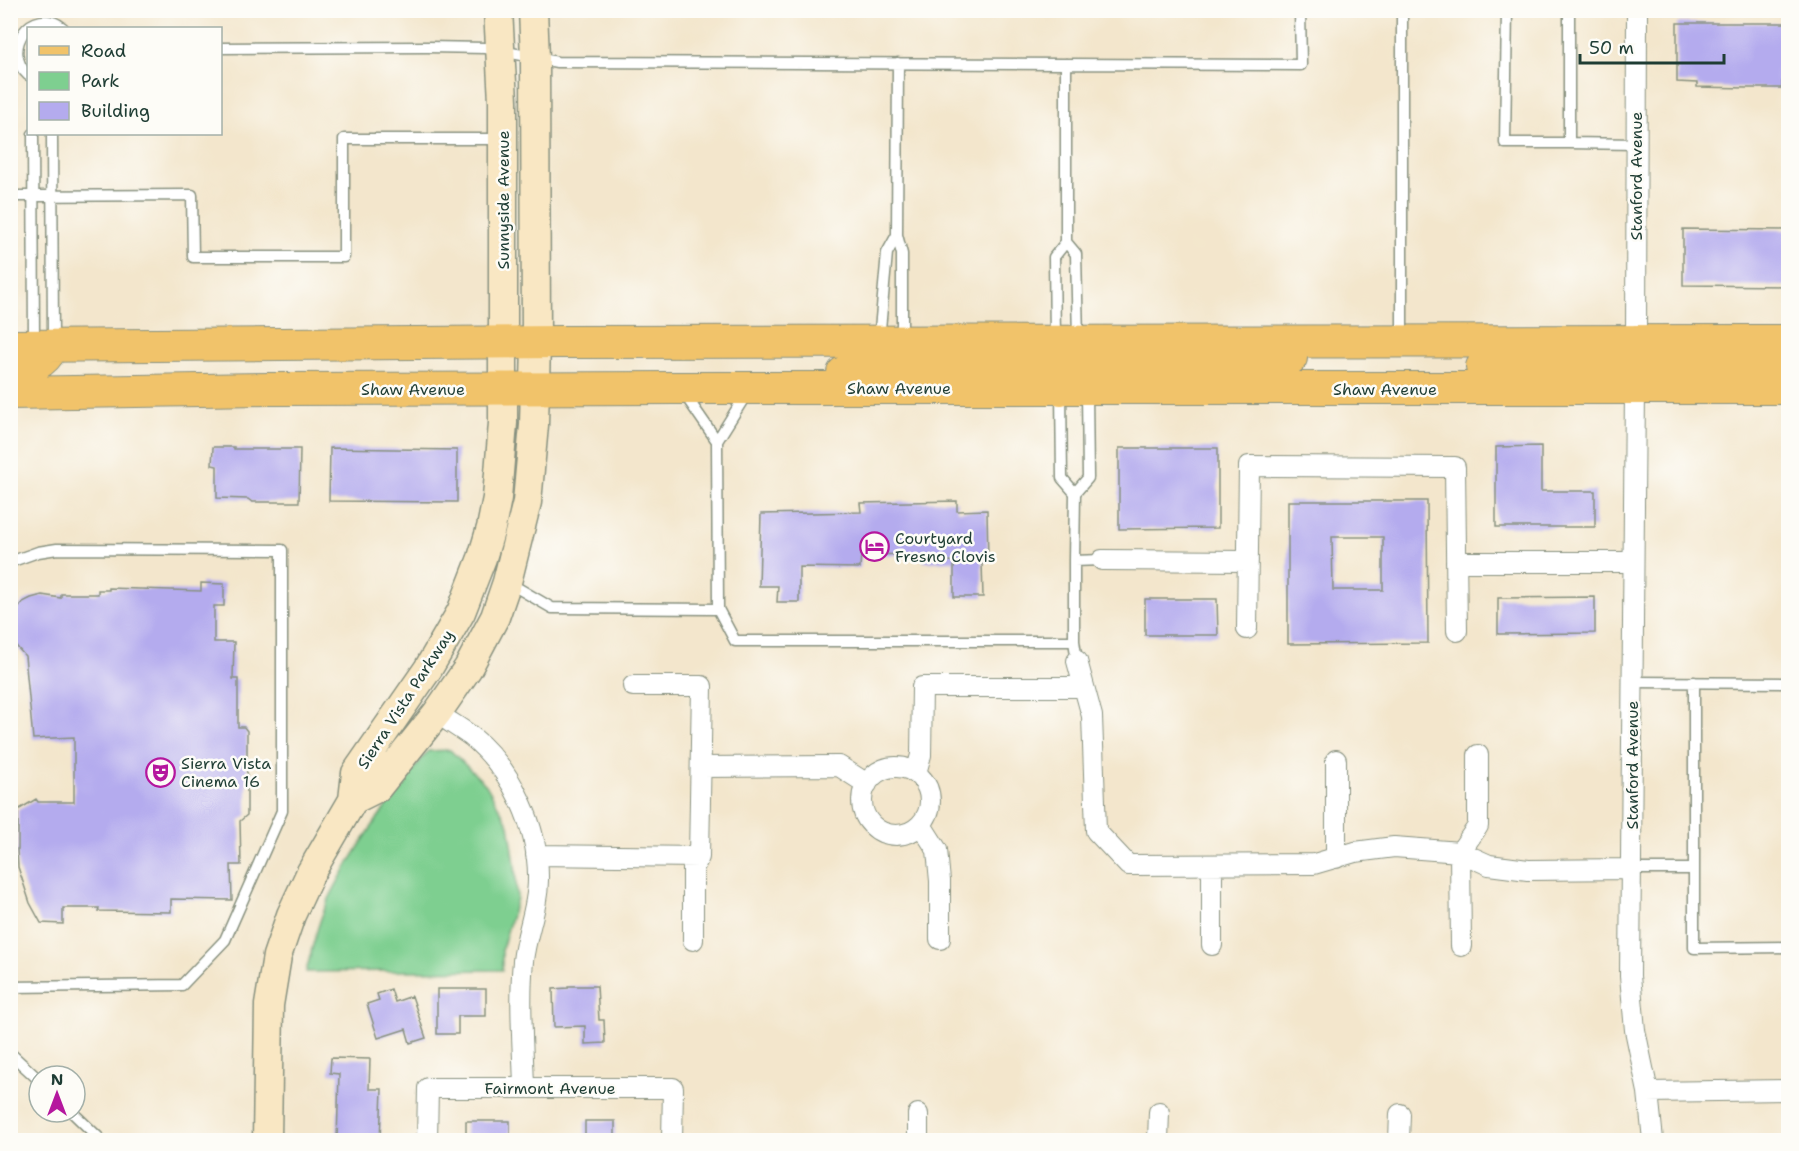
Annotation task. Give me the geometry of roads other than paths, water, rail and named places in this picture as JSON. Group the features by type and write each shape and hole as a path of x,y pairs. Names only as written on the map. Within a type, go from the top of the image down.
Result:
{"main road":[{"name":"Sunnyside Avenue","path":"498,10 503,139 503,389"},
{"name":"Sunnyside Avenue","path":"533,10 535,389"},
{"path":"1388,389 1465,367 1609,366 1623,363 1636,341"},
{"path":"32,346 1788,341"},
{"path":"751,388 887,366 1054,366 1067,360 1073,352 1066,342"},
{"path":"1074,388 1077,370 1091,365 1242,365 1402,342"},
{"path":"10,370 36,366 45,359 32,346"},
{"path":"1635,388 1645,369 1656,364 1783,365 1788,363"},
{"name":"Shaw Avenue","path":"10,393 270,389 1788,388"},
{"name":"Sierra Vista Parkway","path":"267,1140 269,1005 277,956 291,915 310,872 353,800 356,773 428,669 461,612 482,558 497,498 503,389"},
{"name":"Sierra Vista Parkway","path":"353,800 377,788 437,713 468,668 495,617 507,582 527,502 535,389"},
{"path":"437,713 432,698 434,690 468,633 483,598 491,528"}],"street":[{"name":"Stanford Avenue","path":"1636,341 1637,10"},
{"name":"Stanford Avenue","path":"1635,388 1630,976 1635,1030 1648,1092 1653,1140"},
{"path":"1247,629 1249,466 1455,467 1457,631"},
{"path":"1102,560 1248,561"},
{"path":"1456,562 1633,562"},
{"path":"1077,662 1092,716 1096,831 1128,865 1314,864 1355,852 1394,847 1460,852 1489,865 1528,870 1631,868"},
{"path":"633,686 702,686 699,857 693,869 693,940"},
{"path":"916,773 921,755 922,687 1084,687"},
{"path":"437,713 472,737 498,764 517,792 529,821 538,880 524,958 521,991 524,1088"},
{"path":"1461,946 1460,852 1478,826 1478,755"},
{"path":"1336,760 1336,858"},
{"path":"701,767 839,766 867,784"},
{"path":"893,767 904,768 916,773 924,781 929,792 928,815 921,825 911,832 900,835 888,834 877,829 864,814 863,794 867,784 873,776 893,767"},
{"path":"921,825 937,850 940,881 940,939"},
{"path":"536,855 699,857"},
{"path":"1212,865 1212,945"},
{"name":"Fairmont Avenue","path":"427,1140 428,1088 673,1088 672,1140"},
{"path":"1648,1092 1788,1090"},
{"path":"1158,1140 1159,1112"},
{"path":"918,1114 918,1140"},
{"path":"1399,1140 1400,1114"}],"lane":[{"path":"222,48 486,48 567,62 1301,65 1300,10"},
{"path":"1402,10 1402,342"},
{"path":"1507,10 1505,143 1636,144"},
{"path":"1569,10 1569,143"},
{"path":"27,74 16,61 14,36 31,24 41,21 61,27"},
{"path":"890,342 902,254 897,235 898,63"},
{"path":"1066,64 1066,242 1054,257 1066,342"},
{"path":"32,346 33,135"},
{"path":"32,346 53,195 52,135"},
{"path":"10,196 192,195 193,257 344,257 344,139 503,139"},
{"path":"890,342 887,253 897,235"},
{"path":"1066,242 1076,254 1066,342"},
{"path":"680,388 717,441"},
{"path":"751,388 717,441 718,609 735,641 1074,641"},
{"path":"1074,388 1062,478 1076,493"},
{"path":"1074,388 1088,478 1076,493 1074,641 1077,662"},
{"path":"10,562 38,552 57,549 282,550 282,812 225,940 183,985 10,987"},
{"path":"1074,561 1102,560"},
{"path":"507,582 552,609 718,609"},
{"path":"1632,682 1788,683"},
{"path":"1694,682 1694,948 1788,947"},
{"path":"1631,868 1694,869"},
{"path":"10,1053 27,1069"},
{"path":"84,1124 101,1140"}],"place":[{"name":"Courtyard Fresno Clovis","path":"874,547"},
{"name":"Sierra Vista Cinema 16","path":"160,772"}]}
